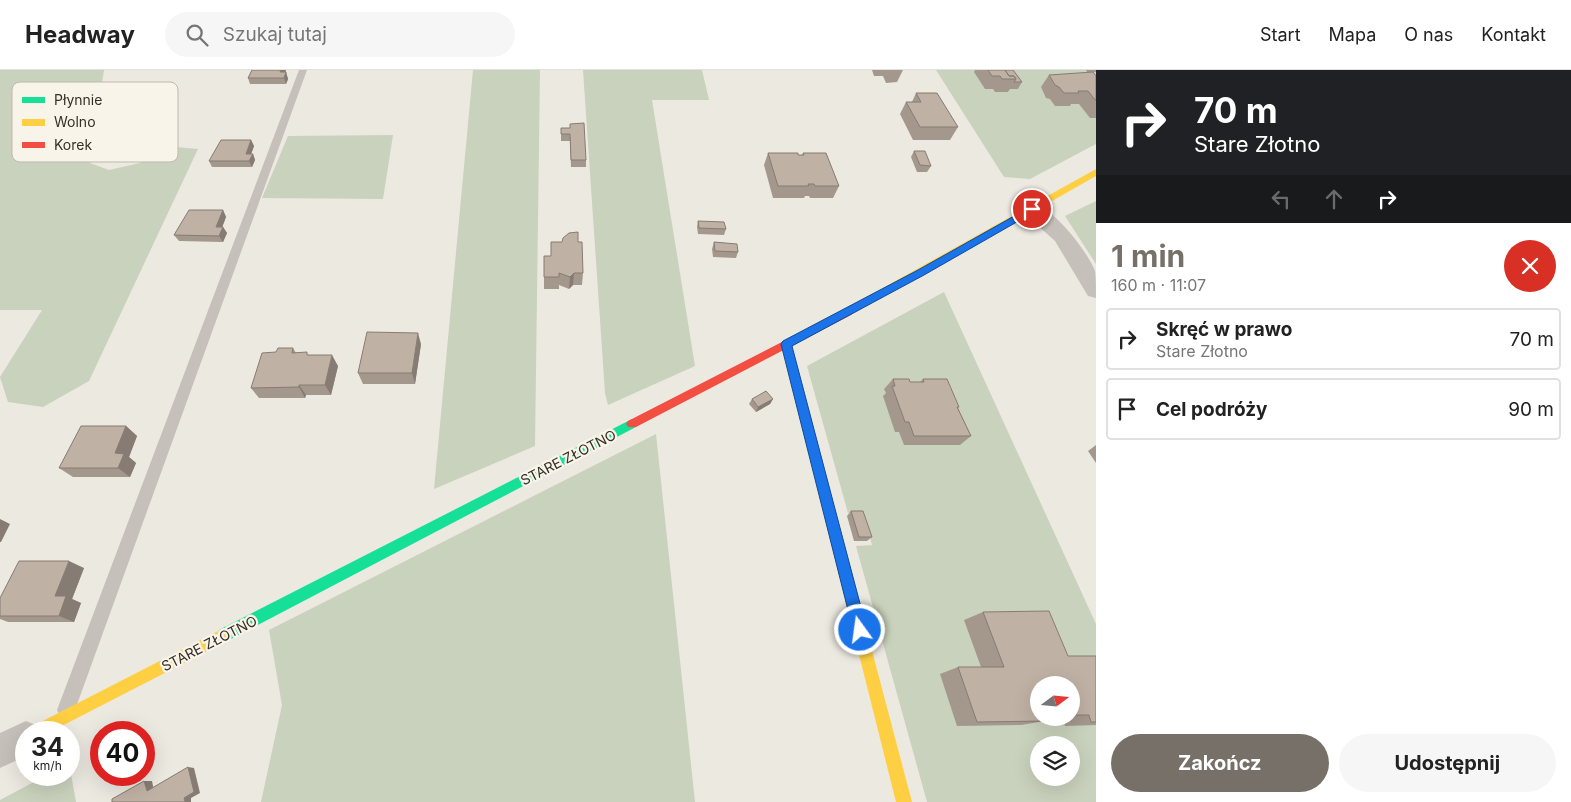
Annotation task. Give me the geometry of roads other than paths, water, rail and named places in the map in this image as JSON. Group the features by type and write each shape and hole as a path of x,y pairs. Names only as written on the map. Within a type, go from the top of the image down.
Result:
{"street":[{"name":"STARE ZŁOTNO","path":"57,721 898,285 1096,172"},
{"path":"1032,209 1062,236 1096,290"},
{"path":"786,344 904,802"},
{"path":"0,751 15,744"}],"lane":[{"path":"63,718 303,70"}]}
